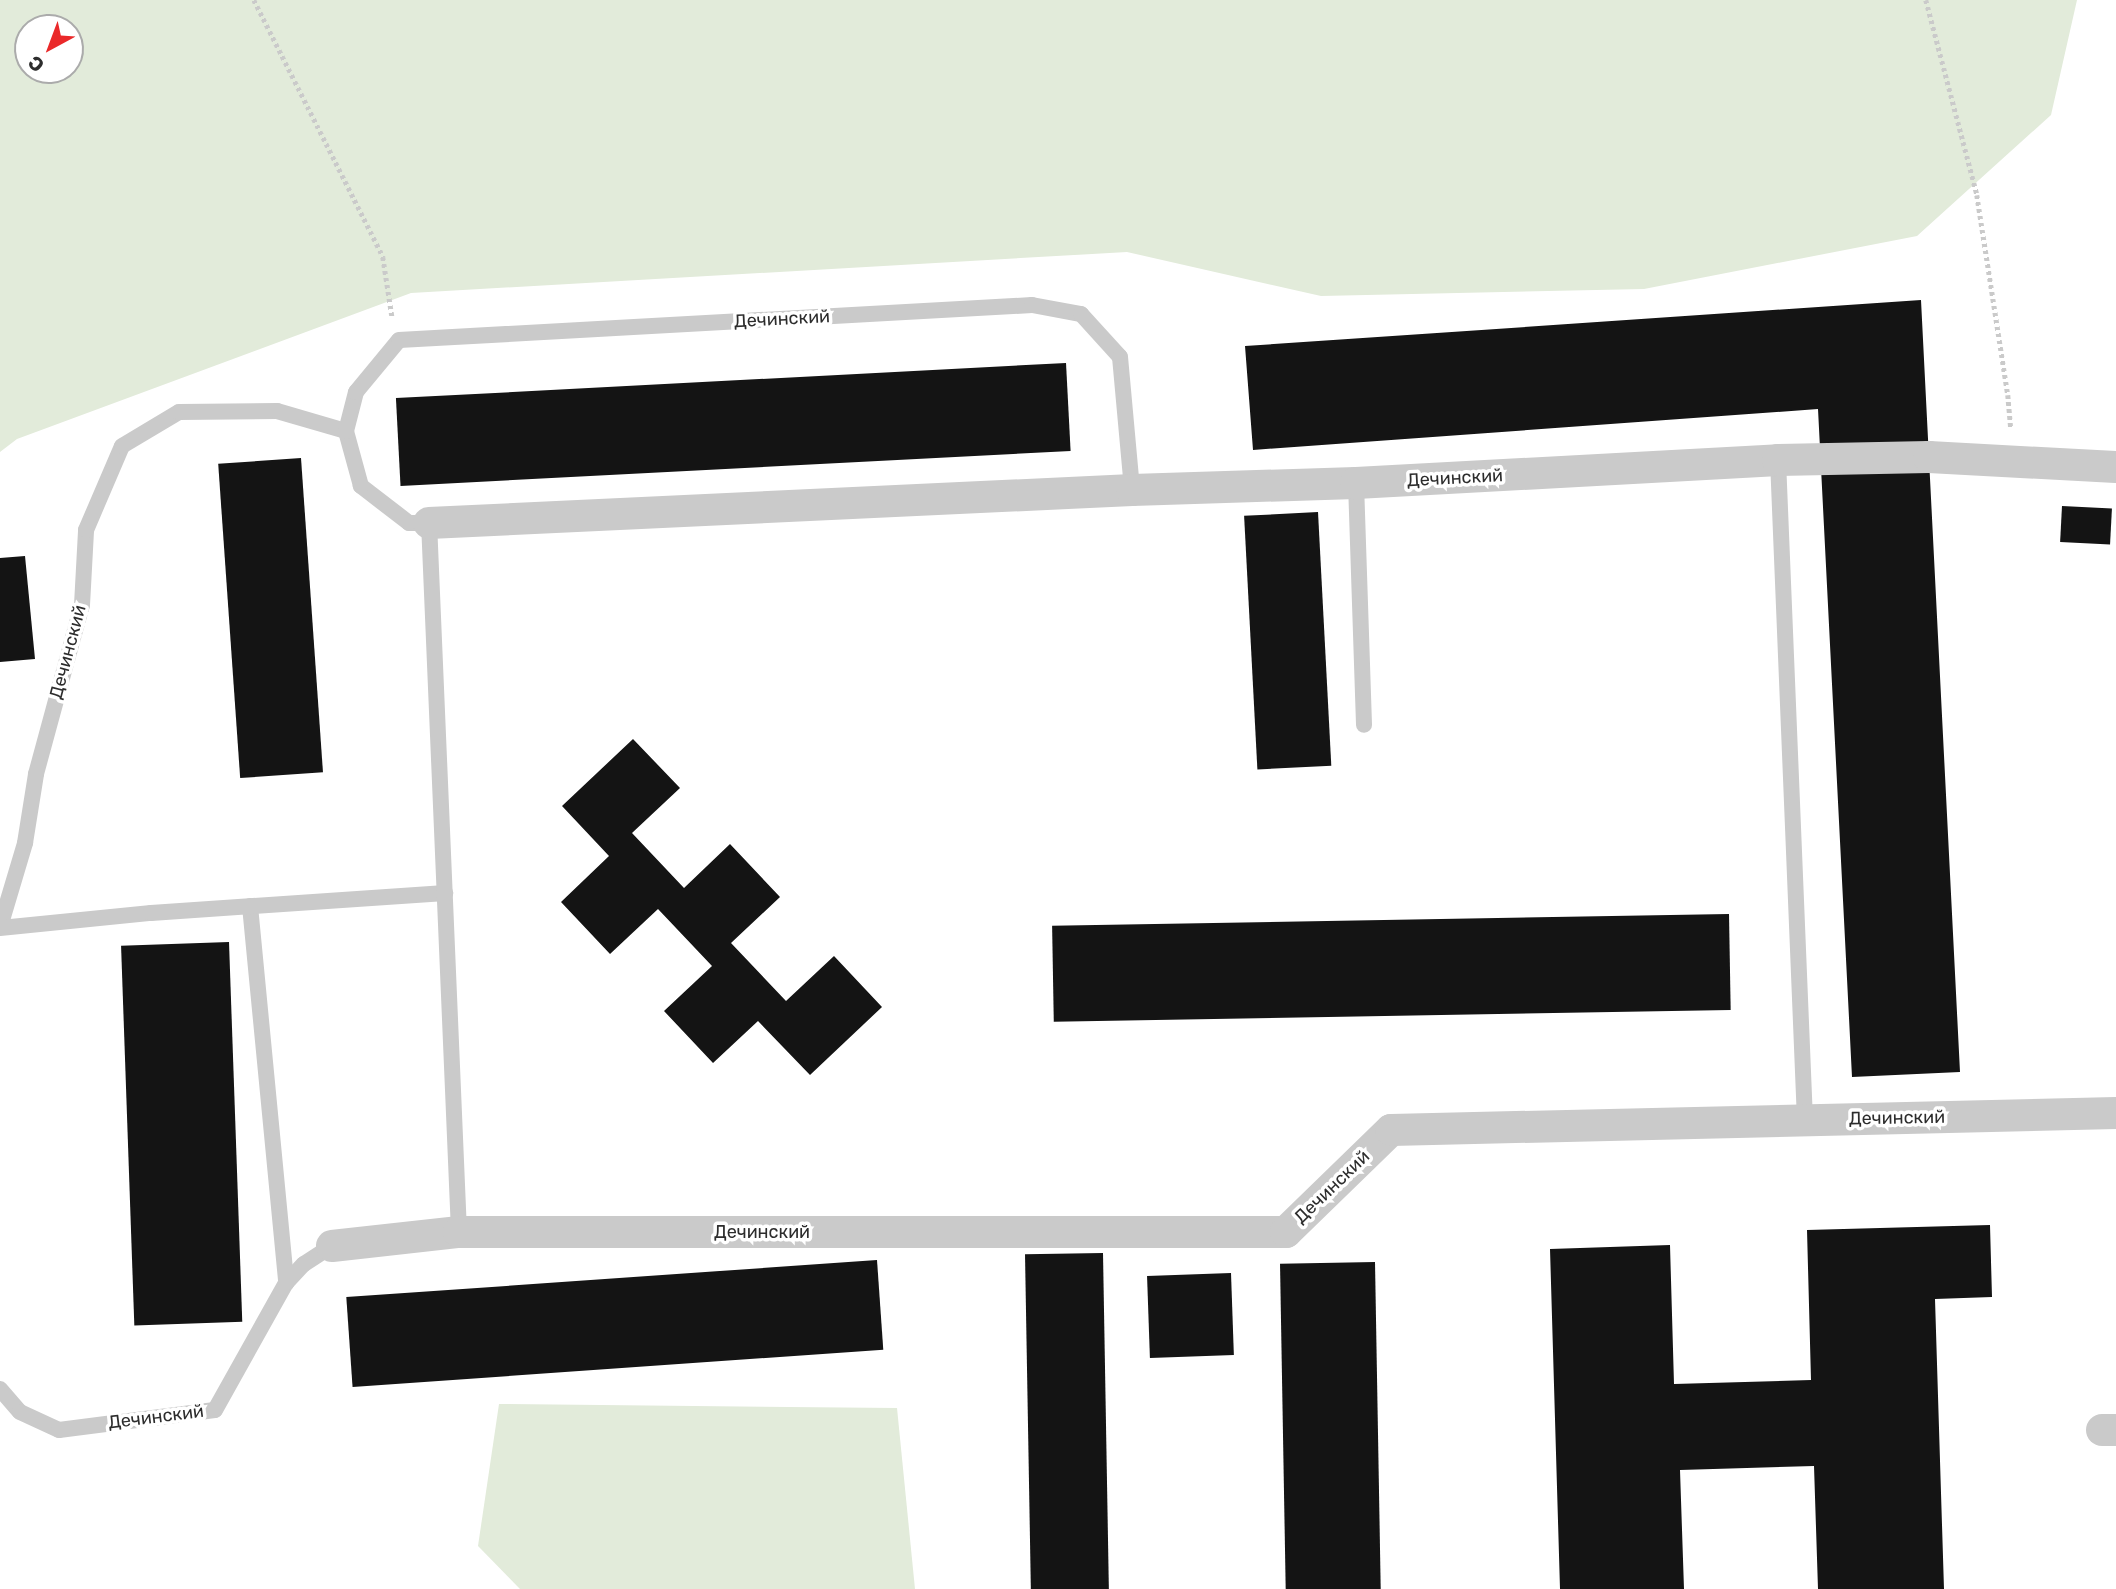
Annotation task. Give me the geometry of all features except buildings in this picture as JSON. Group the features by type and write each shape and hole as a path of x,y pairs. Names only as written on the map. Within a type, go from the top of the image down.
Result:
{"street":[{"name":"Дечинский","path":"429,523 1132,490 1356,483 1778,460 1929,457 2116,467"},
{"name":"Дечинский","path":"332,1246 459,1232 1286,1232 1391,1130 2116,1113"}],"lane":[{"name":"Дечинский","path":"429,523 409,523 360,486 346,431 356,392 399,340 1032,305 1081,314 1120,357 1132,490"},
{"name":"Дечинский","path":"0,928 25,843 36,774 82,605 86,530 122,446 179,412 277,411 346,431"},
{"path":"1778,460 1805,1120"},
{"path":"1356,483 1364,725"},
{"path":"429,523 459,1232"},
{"path":"0,928 250,906 445,893"},
{"path":"250,906 286,1283"},
{"name":"Дечинский","path":"0,1389 20,1412 59,1430 215,1410 286,1283 304,1264 332,1246"},
{"name":"Дечинский","path":"0,1413 20,1412"}],"path":[{"path":"254,0 383,257 393,327 399,340"},
{"path":"1926,0 1977,195 2008,395 2013,461"}],"green space":[{"path":"0,0 2077,0 2051,115 1917,236 1644,289 1321,296 1127,252 411,293 17,439 0,452"},
{"path":"499,1404 897,1408 915,1589 520,1589 478,1546"}]}
